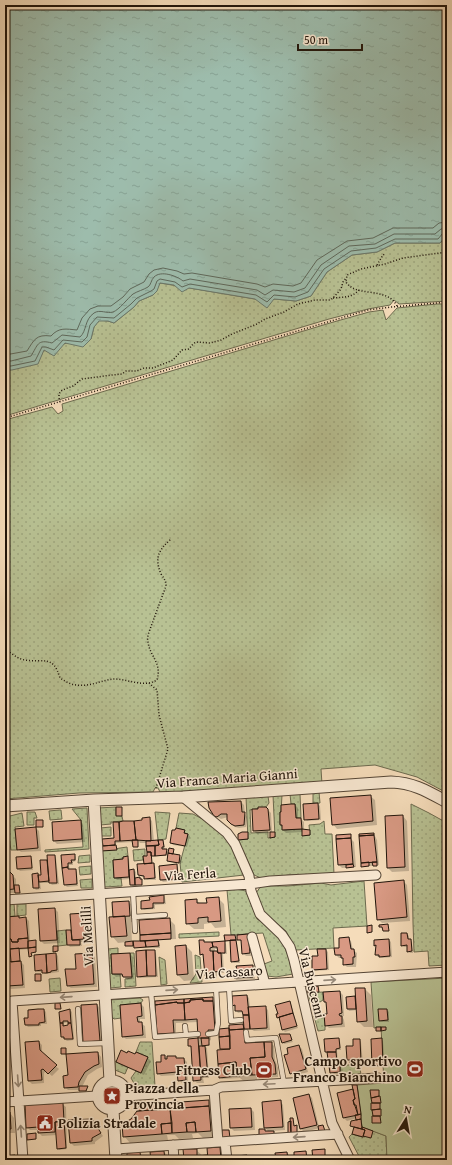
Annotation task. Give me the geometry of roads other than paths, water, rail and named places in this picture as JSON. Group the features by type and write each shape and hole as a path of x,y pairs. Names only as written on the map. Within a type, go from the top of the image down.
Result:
{"street":[{"name":"Via Franca Maria Gianni","path":"5,806 94,800 183,797 391,782 419,787 447,802"},
{"name":"Via Buscemi","path":"183,797 226,833 236,844 249,876 250,884 260,914 278,931 290,947 332,1123 350,1160"},
{"name":"Via Melilli","path":"94,800 110,1081"},
{"name":"Via Ferla","path":"5,900 376,875"},
{"path":"252,937 265,984"},
{"name":"Via Cassaro","path":"19,1101 12,1001 447,972"},
{"path":"126,1096 214,1090 221,1087 378,1078"},
{"path":"110,1081 117,1082 122,1085 126,1096 122,1105 113,1110 104,1107 99,1102 97,1096 101,1086 105,1082 110,1081"},
{"path":"214,1090 221,1142 227,1160"},
{"path":"5,1102 97,1096"},
{"path":"19,1101 23,1160"},
{"path":"113,1110 116,1160"},
{"path":"116,1148 338,1134"},
{"path":"173,1145 174,1160"}],"lane":[{"path":"133,891 135,931"},
{"path":"134,917 165,915"},
{"path":"229,986 231,1021 241,1020"},
{"path":"208,1034 216,1033 218,1023 216,987"},
{"path":"151,992 155,1037 198,1034"},
{"path":"78,1009 80,1044 108,1042"},
{"path":"185,1026 186,1035"},
{"path":"246,1032 247,1040 276,1038 284,1083"}],"water":[{"path":"5,5 447,5 447,235 440,243 395,243 377,252 352,255 327,272 311,296 296,301 274,299 267,308 255,299 189,288 182,292 174,285 160,283 157,291 153,295 139,301 134,307 114,323 99,321 94,327 91,339 83,347 65,343 54,356 44,350 38,364 12,370 5,370"}],"place":[{"name":"Campo sportivo Franco Bianchino","path":"415,1069"},
{"name":"Fitness Club","path":"264,1070"},
{"name":"Piazza della Provincia","path":"112,1096"},
{"name":"Polizia Stradale","path":"45,1123"}]}
